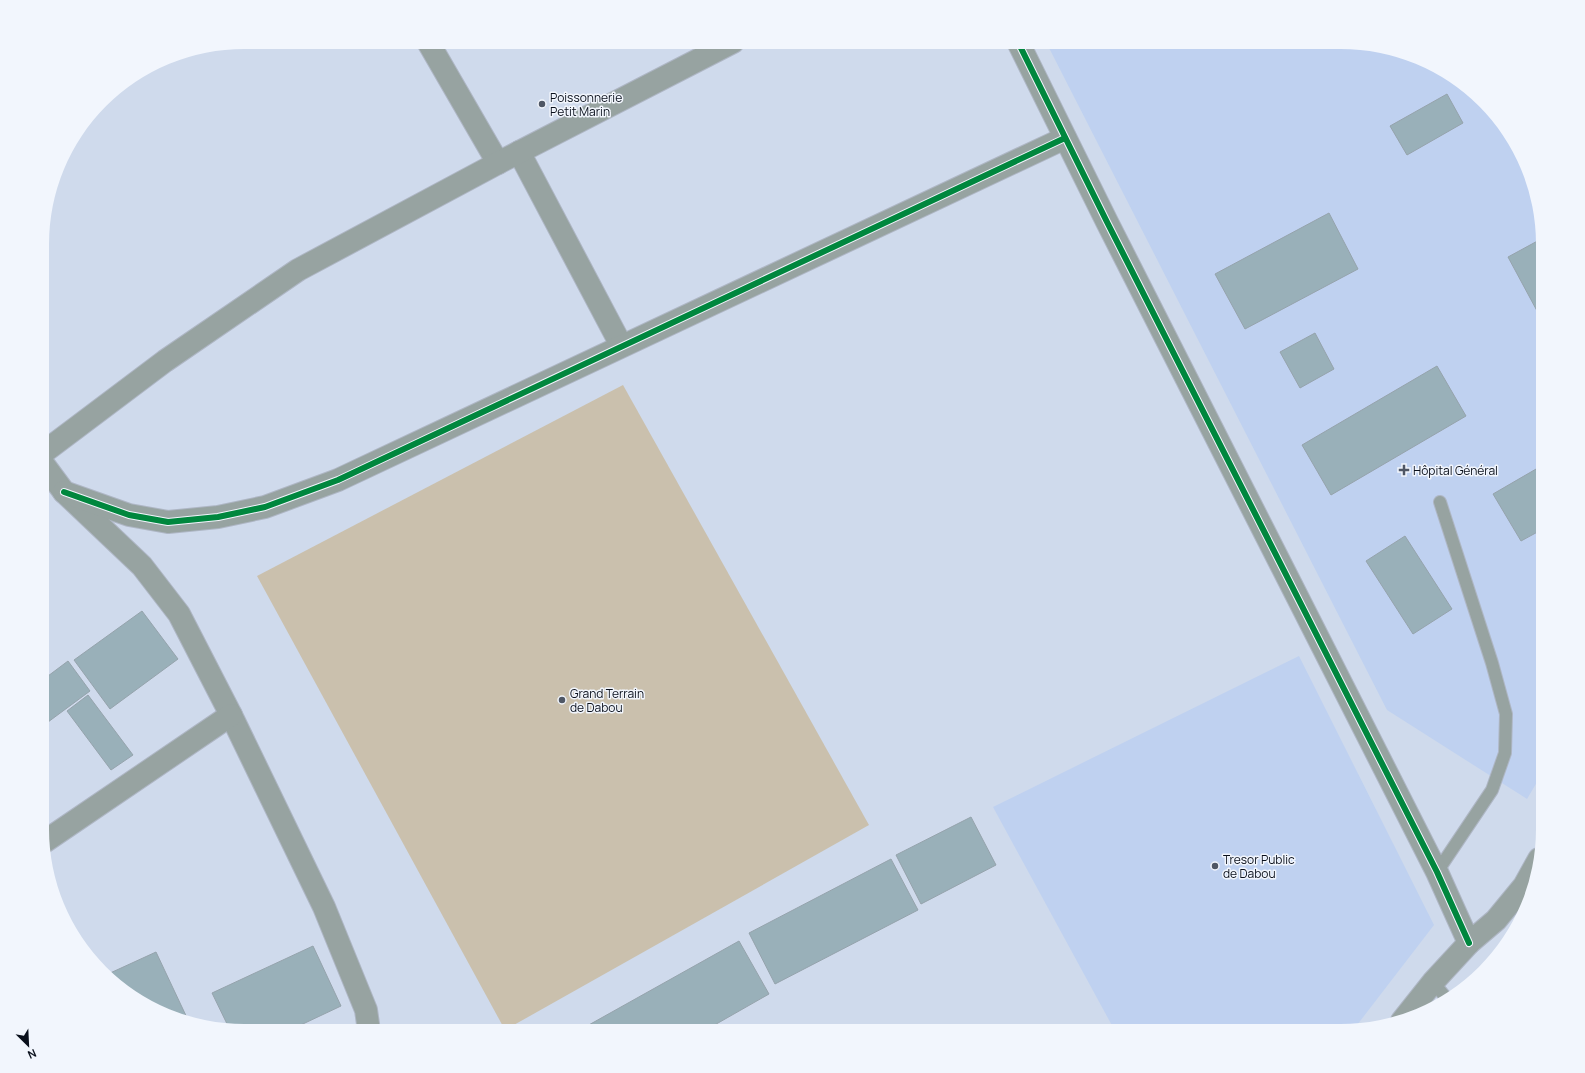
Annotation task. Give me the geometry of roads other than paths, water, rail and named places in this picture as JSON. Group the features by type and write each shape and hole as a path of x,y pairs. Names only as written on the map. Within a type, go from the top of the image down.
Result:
{"street":[{"path":"432,49 498,162"},
{"path":"49,448 165,361 298,270 498,162 719,49"},
{"path":"1021,49 1065,138 1437,872 1469,943"},
{"path":"64,492 129,515 168,522 218,517 265,507 338,480 621,345 1065,138"},
{"path":"519,152 621,345"},
{"path":"49,472 64,492 142,566 179,614 231,715 324,908 366,1010 368,1024"},
{"path":"49,839 231,715"},
{"path":"1409,1012 1432,982 1469,943 1525,893"}],"lane":[{"path":"1437,872 1492,790 1505,753 1506,714 1440,502"},
{"path":"1432,982 1443,995"}],"place":[{"name":"Poissonnerie Petit Marin","path":"542,104"},
{"name":"Hôpital Général","path":"1404,470"},
{"name":"Grand Terrain de Dabou","path":"562,700"},
{"name":"Tresor Public de Dabou","path":"1215,866"}]}
